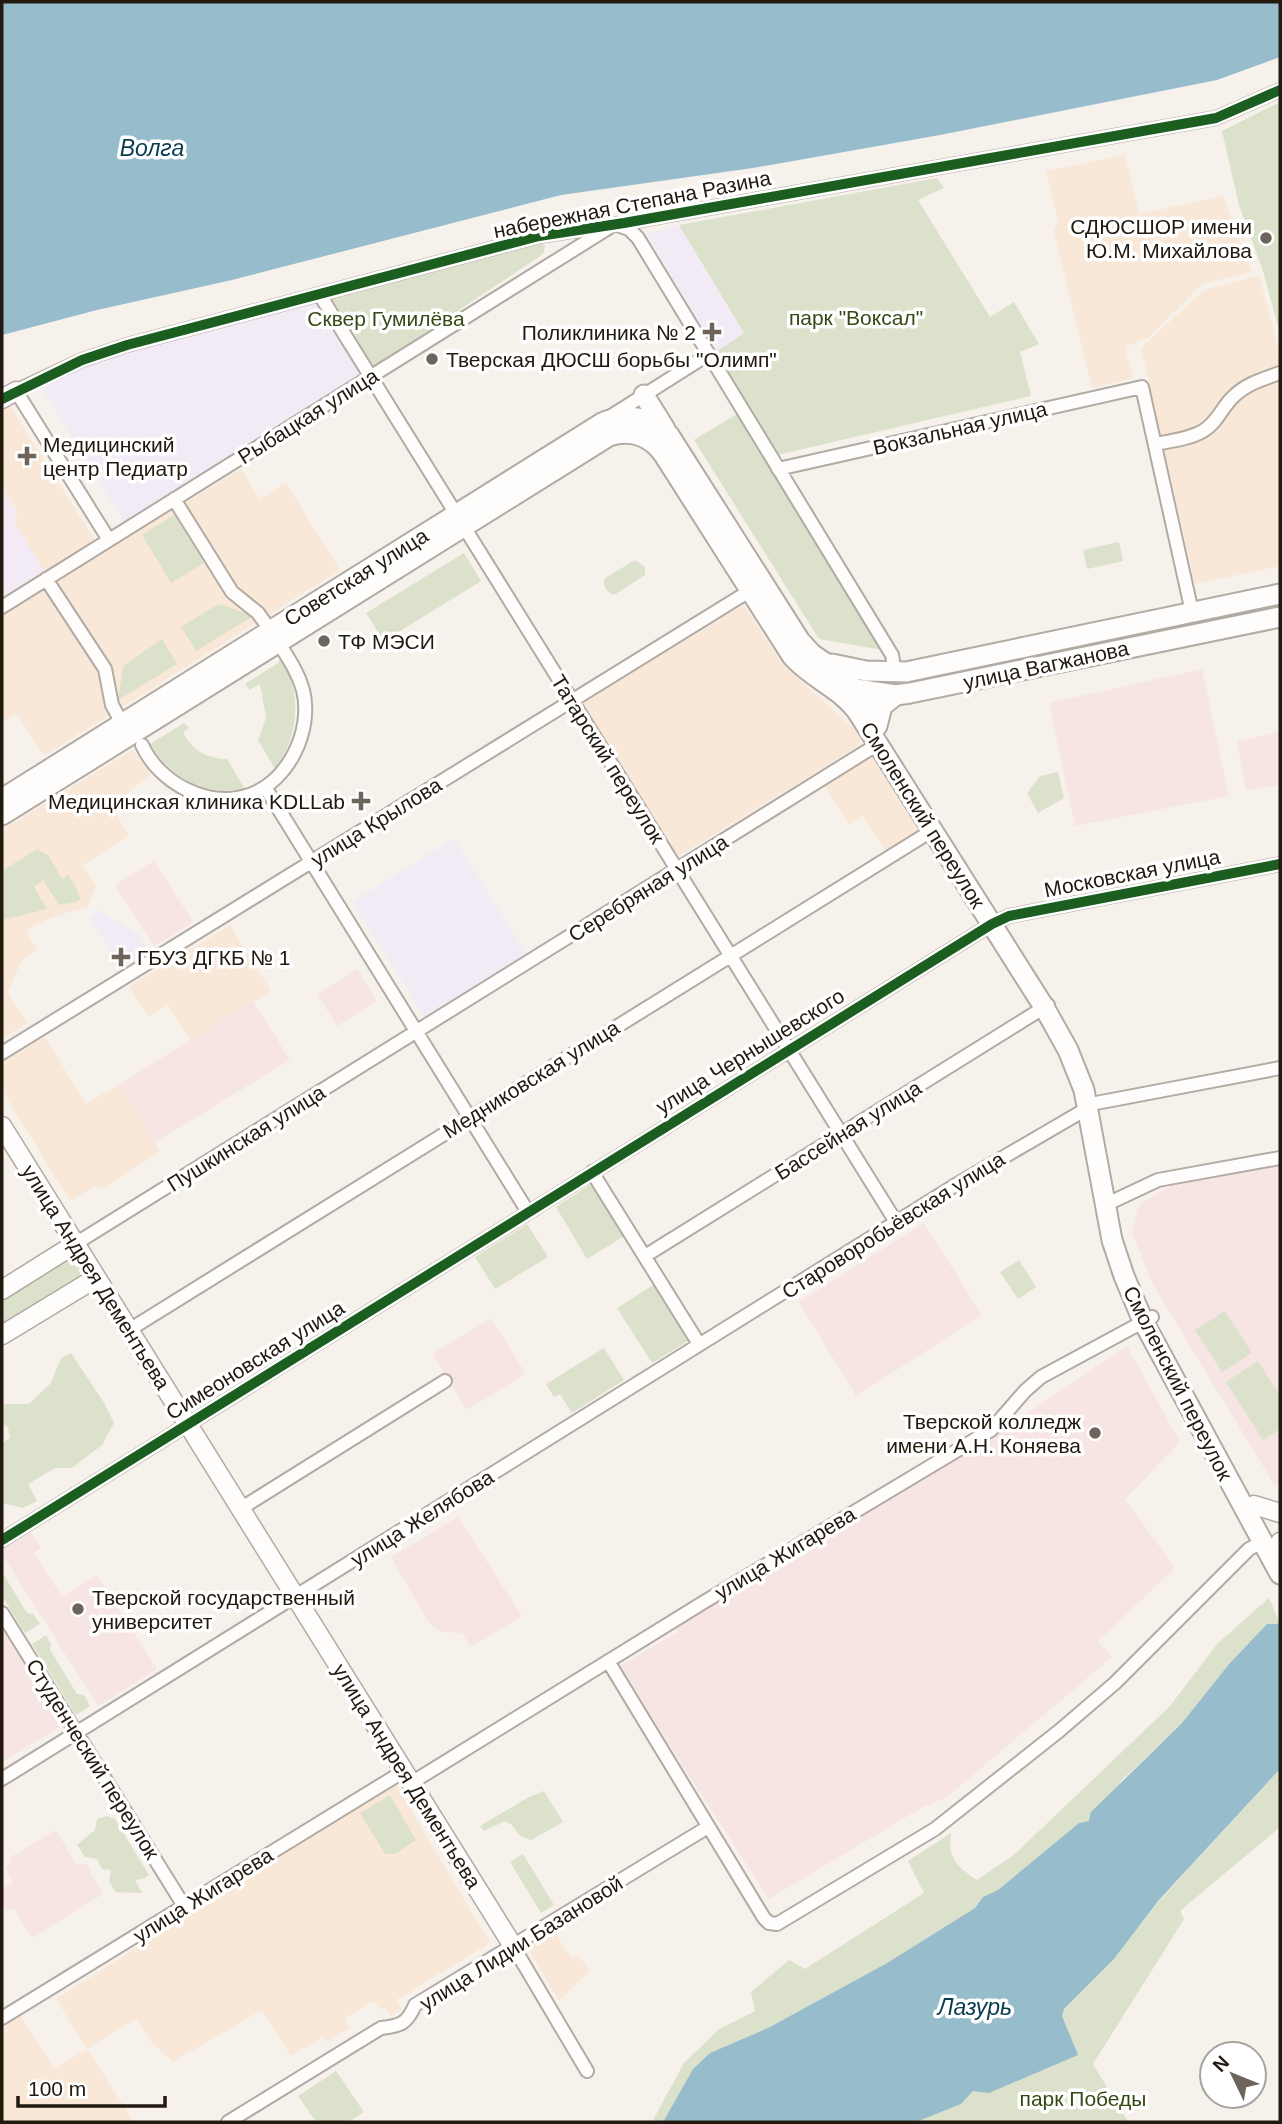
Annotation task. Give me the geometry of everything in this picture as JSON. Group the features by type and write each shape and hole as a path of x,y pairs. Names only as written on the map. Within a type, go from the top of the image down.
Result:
{"main road":[{"path":"644,395 671,439"},
{"name":"Смоленский переулок","path":"606,429 624,417 642,419 662,429 671,439 800,641 812,654 818,668 875,734 1048,1005 1092,1106 1119,1262 1276,1553"},
{"name":"Советская улица","path":"2,799 134,733 148,707 274,637 606,429"},
{"name":"Смоленский переулок","path":"606,429 636,434 660,449 748,591 792,656 818,668"},
{"name":"улица Вагжанова","path":"818,668 900,672 1280,594"},
{"name":"улица Вагжанова","path":"818,668 831,684 865,696 896,695 1280,617"},
{"name":"Советская улица","path":"2,815 260,654 274,637"},
{"path":"865,696 900,672"},
{"path":"875,734 882,706 896,695"},
{"name":"Смоленский переулок","path":"865,696 875,734 933,830 995,922"},
{"name":"Смоленский переулок","path":"1148,1319 1254,1505 1276,1553"}],"street":[{"name":"набережная Степана Разина","path":"9,395 82,360 127,345 539,236 1216,118 1280,90"},
{"path":"613,224 626,227 636,235 900,672"},
{"name":"Рыбацкая улица","path":"2,607 613,224"},
{"name":"Татарский переулок","path":"320,295 896,1222"},
{"name":"Советская улица","path":"606,429 644,395 709,354"},
{"path":"1192,612 1155,444 1201,432 1216,419 1239,391 1280,373"},
{"name":"Вокзальная улица","path":"778,469 1142,387 1155,444"},
{"path":"9,395 109,540"},
{"path":"46,579 105,669 111,705 165,776 193,792 215,799 250,795 265,787 294,754 304,722 304,696 300,679 258,614 232,592 174,499"},
{"name":"улица Крылова","path":"2,1053 748,591"},
{"name":"Серебряная улица","path":"416,1032 792,798 875,734"},
{"path":"265,787 528,1212"},
{"name":"Медниковская улица","path":"129,1330 933,830"},
{"name":"Московская улица","path":"995,922 1009,916 1280,864"},
{"name":"улица Чернышевского","path":"528,1212 995,922"},
{"name":"Бассейная улица","path":"645,1256 1048,1005"},
{"name":"Пушкинская улица","path":"75,1244 416,1032"},
{"name":"Староворобьёвская улица","path":"699,1344 1073,1115 1092,1106 1280,1068"},
{"name":"улица Андрея Дементьева","path":"2,1126 513,1946 587,2071"},
{"path":"1109,1204 1158,1180 1280,1158"},
{"path":"592,1172 699,1344"},
{"name":"Симеоновская улица","path":"2,1540 528,1212"},
{"path":"2,1290 75,1244"},
{"path":"2,1335 96,1278"},
{"name":"улица Жигарева","path":"2,2018 184,1906 608,1661 991,1430 1024,1391 1041,1377 1148,1319"},
{"name":"улица Желябова","path":"2,1779 699,1344"},
{"path":"240,1509 445,1381"},
{"path":"1254,1505 1280,1513"},
{"path":"608,1661 764,1918 772,1924 780,1924 935,1829 1059,1731 1115,1683 1248,1549 1276,1553"},
{"name":"Студенческий переулок","path":"2,1613 184,1906"},
{"name":"улица Лидии Базановой","path":"228,2122 381,2028 396,2026 410,2018 415,2006 708,1827"}],"shaded area":[{"path":"1125,155 1139,214 1223,196 1252,272 1202,284 1148,338 1125,347 1133,378 1092,388 1053,229 1058,221 1046,171"},
{"path":"679,225 744,334 716,352 647,234"},
{"path":"1259,275 1280,354 1280,566 1195,584 1141,348 1204,290"},
{"path":"321,299 366,374 125,523 41,387 72,369 131,347"},
{"path":"9,404 96,542 46,574 12,518 18,514 2,488 2,408"},
{"path":"241,469 260,499 286,483 340,570 44,756 17,714 2,723 2,615 42,589 51,578 167,508 192,499"},
{"path":"2,488 18,515 13,519 46,574 2,603"},
{"path":"744,605 781,663 855,730 861,740 855,748 679,856 581,703"},
{"path":"1202,669 1229,796 1075,826 1049,703"},
{"path":"1280,732 1280,785 1246,791 1237,741"},
{"path":"132,750 151,774 111,806 129,835 83,865 96,886 88,906 48,919 26,930 37,950 21,961 8,992 27,1023 2,1039 2,830"},
{"path":"870,754 920,833 887,853 863,816 849,825 823,784"},
{"path":"454,838 526,954 425,1018 352,902"},
{"path":"154,861 193,922 154,946 115,885"},
{"path":"99,910 138,934 148,950 121,966 90,918"},
{"path":"230,925 271,991 191,1040 168,1005 148,1017 129,987"},
{"path":"358,969 377,1001 337,1026 317,994"},
{"path":"253,1001 290,1060 154,1143 118,1085"},
{"path":"45,1037 86,1104 118,1085 160,1152 103,1188 96,1186 70,1201 2,1090 2,1063"},
{"path":"1280,1166 1280,1480 1275,1486 1152,1283 1132,1233 1139,1205 1174,1184"},
{"path":"924,1223 982,1315 856,1396 799,1302"},
{"path":"491,1318 526,1374 467,1410 432,1354"},
{"path":"1127,1346 1180,1442 1125,1499 1175,1568 1098,1641 1112,1657 947,1797 921,1808 769,1899 669,1745 621,1665 678,1632 674,1624 1010,1424"},
{"path":"458,1517 522,1616 471,1647 462,1633 440,1632 429,1623 391,1557"},
{"name":"Тверской государственный университет","path":"30,1530 41,1548 34,1553 62,1597 97,1575 157,1669 98,1706 2,1554 2,1547"},
{"path":"2,1625 63,1725 2,1762"},
{"path":"395,1783 490,1943 396,2000 402,2010 391,2016 385,2007 380,2010 374,2001 345,2018 350,2028 326,2042 322,2037 291,2056 262,2010 173,2062 151,2042 136,2019 87,2049 56,1999"},
{"path":"56,1830 76,1864 86,1864 103,1894 32,1938 14,1908 6,1912 2,1903 2,1889 13,1883 5,1867 11,1863 9,1858"},
{"path":"552,1928 572,1959 579,1955 589,1971 559,2001 526,1945"},
{"path":"18,2012 55,2068 87,2049 134,2122 2,2122 2,2021"}],"green space":[{"name":"СДЮСШОР имени Ю.М. Михайлова","path":"1280,102 1280,334 1263,271 1239,205 1222,131"},
{"name":"парк \"Воксал\"","path":"937,178 944,188 918,200 990,317 1014,302 1039,344 1020,352 1031,396 777,455 716,352 744,333 679,225"},
{"name":"Сквер Гумилёва","path":"540,241 545,246 543,254 374,367 331,297"},
{"path":"737,414 883,650 819,639 694,440"},
{"path":"174,515 204,563 171,583 142,535"},
{"path":"1119,542 1123,561 1087,569 1083,550"},
{"path":"464,553 481,581 384,641 366,613"},
{"path":"635,560 645,567 645,575 614,595 609,592 604,579"},
{"path":"222,605 253,616 196,651 181,627 215,606"},
{"path":"162,639 177,664 118,700 123,666"},
{"path":"281,657 292,685 295,714 289,742 275,769 258,740 266,718 261,688 259,684 250,690 245,684 278,663"},
{"path":"184,723 189,728 183,732 191,744 207,755 227,759 245,789 231,791 203,787 179,775 158,756 150,744"},
{"path":"1058,772 1064,798 1038,813 1027,793 1040,776"},
{"path":"37,849 48,855 62,879 69,875 81,898 77,902 59,905 43,880 34,887 47,909 2,920 2,871"},
{"path":"594,1182 626,1235 587,1259 556,1207"},
{"path":"527,1224 548,1257 495,1289 475,1257"},
{"path":"71,1259 84,1279 2,1329 2,1302"},
{"path":"1019,1260 1036,1287 1018,1299 1000,1272"},
{"path":"658,1282 693,1338 652,1363 617,1308"},
{"path":"1225,1311 1252,1353 1222,1372 1195,1330"},
{"path":"604,1348 624,1380 572,1413 560,1394 554,1397 546,1384"},
{"path":"71,1353 114,1423 102,1445 72,1468 55,1468 28,1484 37,1501 23,1508 2,1503 2,1443 10,1438 8,1428 2,1423 2,1407 6,1404 29,1404 51,1383 61,1358"},
{"path":"1258,1361 1280,1396 1280,1429 1263,1440 1226,1382"},
{"path":"2,1572 27,1613 33,1614 40,1624 25,1633 2,1596"},
{"path":"1269,1598 1280,1624 1267,1624 1229,1664 1182,1723 1122,1780 1089,1821 1079,1823 998,1890 983,1897 975,1908 887,1963 768,2028 710,2053 693,2069 663,2122 652,2122 684,2063 719,2029 755,2011 751,1992 789,1960 805,1969 924,1893 908,1861 951,1833 952,1856 977,1880 1015,1854 1170,1706 1218,1643"},
{"path":"46,1635 51,1644 50,1650 77,1694 84,1695 90,1706 76,1715 32,1644"},
{"name":"парк Победы","path":"1280,1769 1280,1827 1180,1911 1184,1919 1093,2064 1128,2122 916,2122 961,2104 968,2095 1062,2016 1064,2009 1114,1959 1159,1901"},
{"path":"544,1791 563,1822 531,1840 520,1836 512,1825 505,1821 484,1831 480,1826 529,1797"},
{"path":"390,1795 416,1840 395,1854 385,1854 360,1813"},
{"path":"107,1816 115,1819 149,1875 135,1880 142,1893 116,1892 109,1882 111,1870 102,1869 97,1859 85,1857 77,1845 95,1830 97,1819"},
{"path":"523,1854 554,1905 541,1913 510,1862"},
{"path":"336,2071 364,2112 348,2122 316,2122 298,2096"}],"water":[{"name":"Волга","path":"2,2 1280,2 1280,57 1217,80 940,135 753,168 561,195 232,280 97,310 2,335"},
{"name":"Лазурь","path":"1267,1624 1280,1624 1280,1769 1159,1900 1114,1959 1064,2009 1062,2016 1078,2055 989,2093 973,2091 961,2104 916,2122 663,2122 693,2069 710,2053 768,2028 887,1963 975,1908 983,1897 998,1890 1079,1823 1089,1821 1091,1812 1182,1723 1229,1664"}],"cycle path":[{"path":"2,399 82,360 127,345 539,236 1216,118 1280,90"},
{"path":"2,1540 992,924 1009,916 1280,864"}],"place":[{"name":"СДЮСШОР имени Ю.М. Михайлова","path":"1266,238"},
{"name":"Поликлиника № 2","path":"712,332"},
{"name":"Тверская ДЮСШ борьбы \"Олимп\"","path":"432,359"},
{"name":"Медицинский центр Педиатр","path":"27,456"},
{"name":"ТФ МЭСИ","path":"324,641"},
{"name":"Медицинская клиника KDLLab","path":"361,801"},
{"name":"ГБУЗ ДГКБ № 1","path":"121,957"},
{"name":"Тверской колледж имени А.Н. Коняева","path":"1095,1433"},
{"name":"Тверской государственный университет","path":"78,1609"}]}
